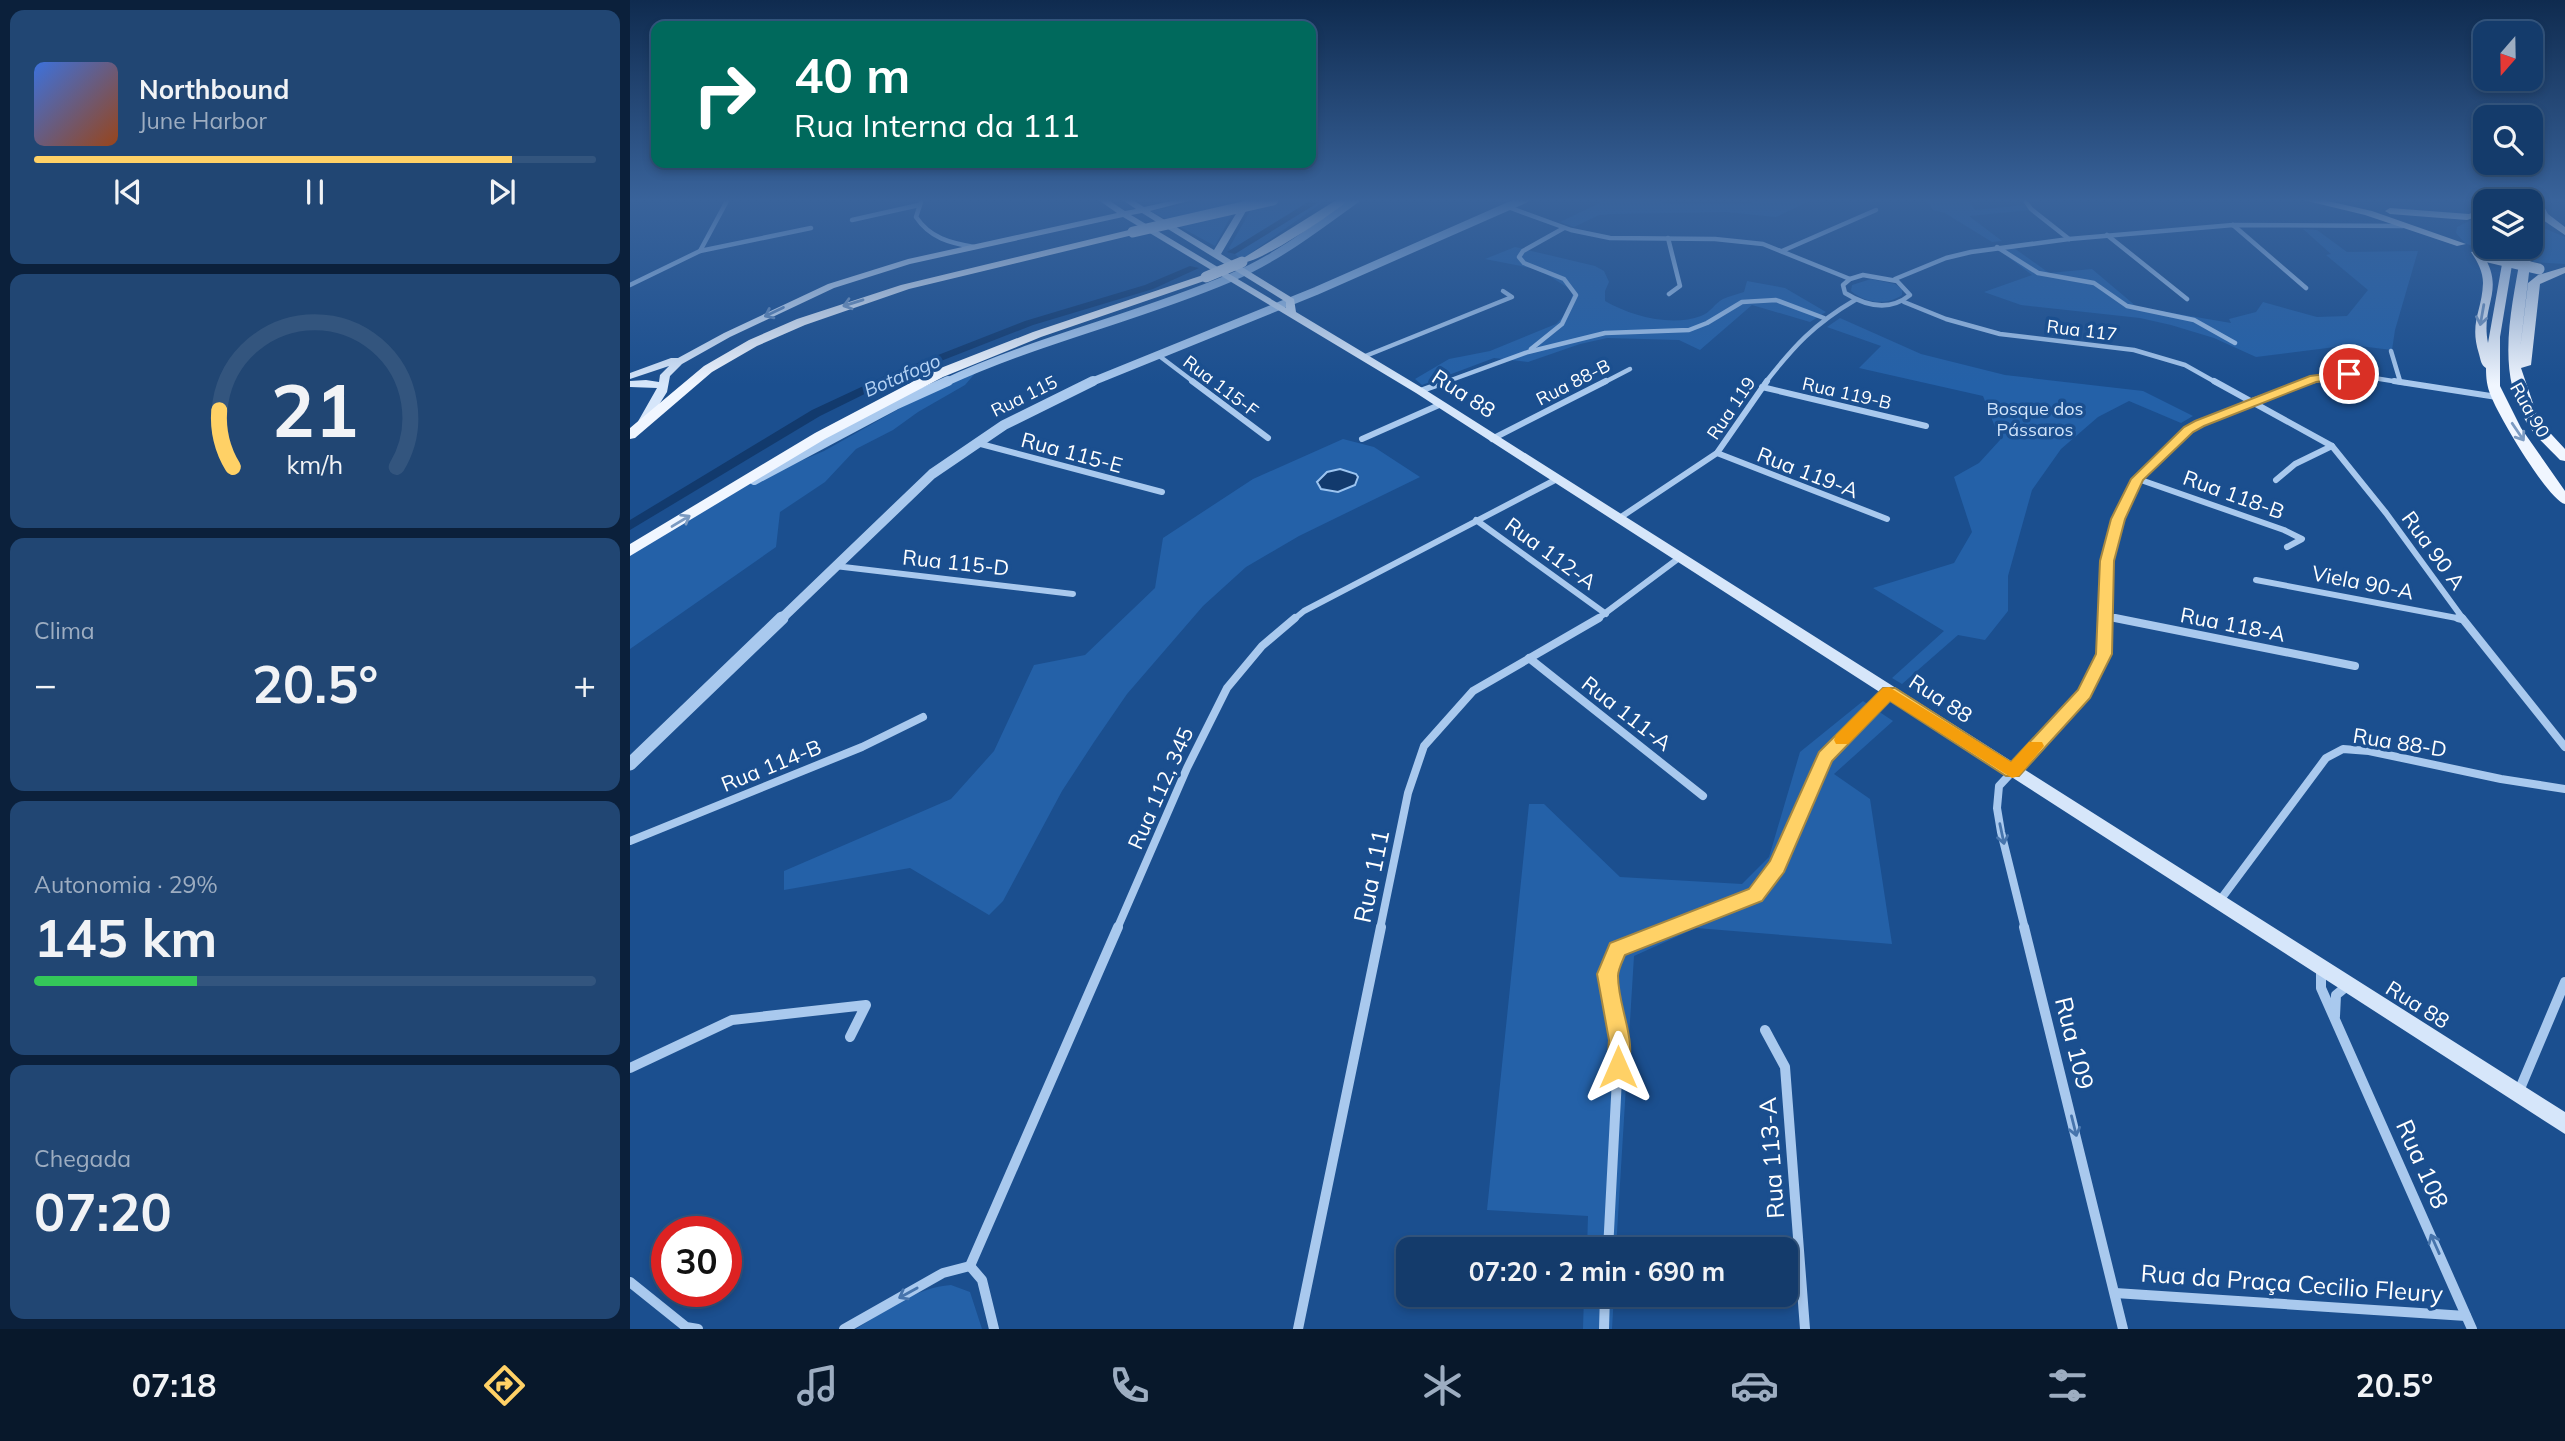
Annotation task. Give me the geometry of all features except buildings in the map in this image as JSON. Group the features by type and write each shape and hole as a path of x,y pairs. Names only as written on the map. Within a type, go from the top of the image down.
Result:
{"main road":[{"path":"630,376 690,354 794,302 843,282 914,261"},
{"path":"635,430 695,379 728,356 801,322 905,287 1013,261"},
{"name":"Rua 88","path":"1198,261 1231,278 1276,308 1291,307 1363,357 2565,1124"},
{"path":"1230,261 1242,267 1291,307"},
{"path":"630,551 833,429 938,374 1058,327 1242,267 1251,261"},
{"path":"2484,261 2490,274 2479,331 2495,391"},
{"path":"2505,261 2539,269 2564,270"},
{"name":"Rua 90","path":"2508,261 2496,334 2495,391 2510,420 2565,500"},
{"name":"Rua 90","path":"2525,261 2514,340 2515,375 2533,422 2565,457"},
{"path":"2526,400 2525,354 2534,283 2542,277 2564,270"},
{"path":"635,430 657,401 665,375 690,354"},
{"path":"630,384 662,386"}],"street":[{"path":"630,285 679,261"},
{"path":"732,490 792,462 904,401 989,362 1231,278 1242,267 1255,261"},
{"path":"1291,307 1391,261"},
{"path":"1522,261 1564,279 1576,295 1562,324 1528,352"},
{"path":"1669,293 1680,286 1674,261"},
{"path":"1806,261 1850,279"},
{"path":"1895,279 1939,261"},
{"path":"2019,261 2044,275 2104,288 2127,306 2194,320 2235,343"},
{"path":"2140,261 2187,299"},
{"path":"2275,261 2306,288"},
{"path":"1872,275 1895,279 1907,286 1910,295 1904,302 1881,305 1856,300 1845,293 1843,285 1850,279 1872,275"},
{"path":"1363,357 1512,297 1503,291"},
{"path":"1420,391 1528,352 1616,331 1689,330 1707,324 1742,302 1776,300 1824,318"},
{"name":"Rua 119","path":"1618,519 1717,453 1762,387 1793,348 1824,318 1856,300"},
{"name":"Rua 117","path":"1904,302 1946,320 2000,334 2134,350 2185,365 2252,401"},
{"name":"Rua 115","path":"630,764 932,474 974,442 1030,411 1158,355 1276,308"},
{"path":"2391,351 2400,381"},
{"name":"Rua 115-F","path":"1158,355 1268,438"},
{"name":"Rua 88-B","path":"1492,439 1630,369"},
{"name":"Rua 109","path":"2123,1329 2001,832 1997,808 1999,786 2085,694 2104,654 2107,561 2118,519 2138,479 2189,429 2252,401 2314,379 2349,374 2495,391"},
{"name":"Rua 119-B","path":"1762,387 1926,426"},
{"name":"Rua 90 A","path":"2252,401 2332,446 2386,513 2463,619 2565,747"},
{"path":"1362,439 1438,405"},
{"name":"Rua 115-E","path":"974,442 1162,492"},
{"path":"2276,480 2295,464 2332,446"},
{"name":"Rua 119-A","path":"1717,453 1887,519"},
{"name":"Rua 112, 345","path":"970,1266 1187,768 1227,688 1262,646 1304,611 1557,479"},
{"name":"Rua 118-B","path":"2138,479 2284,530 2302,539 2287,547"},
{"name":"Rua 112-A","path":"1476,520 1606,614"},
{"name":"Rua 111","path":"1298,1329 1408,793 1424,746 1473,691 1606,614 1679,558"},
{"name":"Rua 115-D","path":"835,566 1073,594"},
{"name":"Viela 90-A","path":"2256,580 2463,619"},
{"name":"Rua 118-A","path":"2105,616 2356,666"},
{"name":"Rua 111-A","path":"1529,658 1703,796"},
{"path":"1609,1237 1619,1040 1607,974 1617,949 1755,895 1777,866 1825,757 1889,692"},
{"name":"Rua 114-B","path":"630,841 862,747 923,717"},
{"name":"Rua 88-D","path":"2218,903 2326,758 2343,749 2369,751 2501,779 2565,789"},
{"name":"Rua 108","path":"2321,968 2321,988 2472,1329"},
{"path":"2517,1093 2565,982"},
{"path":"2335,1016 2336,995 2347,986"},
{"path":"630,1068 732,1020 866,1005 850,1037"},
{"name":"Rua 113-A","path":"1765,1030 1785,1067 1805,1329"},
{"path":"844,1329 943,1273 970,1266 982,1280 994,1329"},
{"path":"630,1282 686,1327 698,1329"},
{"name":"Rua da Praça Cecilio Fleury","path":"2115,1293 2466,1316"},
{"path":"1604,1329 1605,1307"}],"green space":[{"path":"1495,261 1574,261 1595,266 1604,271 1609,282 1605,301 1651,318 1677,320 1701,316 1723,299 1744,292 1747,281 1785,288 1826,312 1810,322 1752,305 1700,350 1679,340 1607,338 1580,344 1528,362 1494,358 1422,385 1415,379 1449,359 1490,351 1556,324 1569,311 1573,291 1531,268"},
{"path":"2013,261 2032,261 2049,273 2092,269 2137,307 2231,323 2229,319 2256,312 2263,302 2317,317 2347,316 2368,290 2333,261 2415,261 2395,330 2392,350 2351,345 2256,357 2214,338 2171,325 2140,318 2021,305 1984,292 2032,275"},
{"path":"2565,261 2565,264 2533,262"},
{"path":"1871,279 1895,284 1902,289 1902,295 1889,301 1876,302 1851,291 1852,285"},
{"name":"Bosque dos Pássaros","path":"1840,318 1921,354 2005,375 2143,391 2193,416 2181,423 2129,401 2098,417 2061,449 2032,490 2008,576 2008,611 1985,640 1958,635 1902,684 1892,678 1944,631 1873,588 1954,563 1972,532 1954,477 1979,463 2000,440 1983,396 1859,368 1881,346 1827,327"},
{"path":"978,370 965,385 893,430 856,449 825,482 780,512 776,547 630,649 630,551 732,490 824,451 913,401"},
{"path":"1343,439 1374,447 1420,477 1299,536 1246,567 1203,606 1127,694 1062,791 1003,901 989,915 910,868 784,890 784,871 951,799 994,751 1034,665 1085,655 1155,588 1163,538 1253,479"},
{"path":"1863,701 1893,721 1834,774 1870,799 1892,944 1696,928 1634,956 1617,1237 1587,1237 1588,1216 1487,1210 1529,804 1544,804 1620,877 1742,884 1769,857 1800,752"},
{"path":"951,1285 970,1292 982,1329 856,1329 914,1295"},
{"path":"1584,1307 1613,1307 1612,1329 1583,1329"}],"shaded area":[{"path":"1340,469 1356,474 1358,477 1355,485 1338,492 1321,489 1317,482 1327,472"}],"waterway":[{"name":"Botafogo","path":"630,526 816,413 891,377 1029,323 1149,287 1194,268"}],"slow traffic":[{"path":"1842,740 1889,692 2012,771 2036,746"}],"route":[{"path":"1618,1067 1619,1040 1607,974 1617,949 1755,895 1777,866 1825,757 1889,692 2012,771 2085,694 2104,654 2107,561 2118,519 2138,479 2159,456 2189,429 2199,424 2252,401 2314,379 2349,374"}]}
